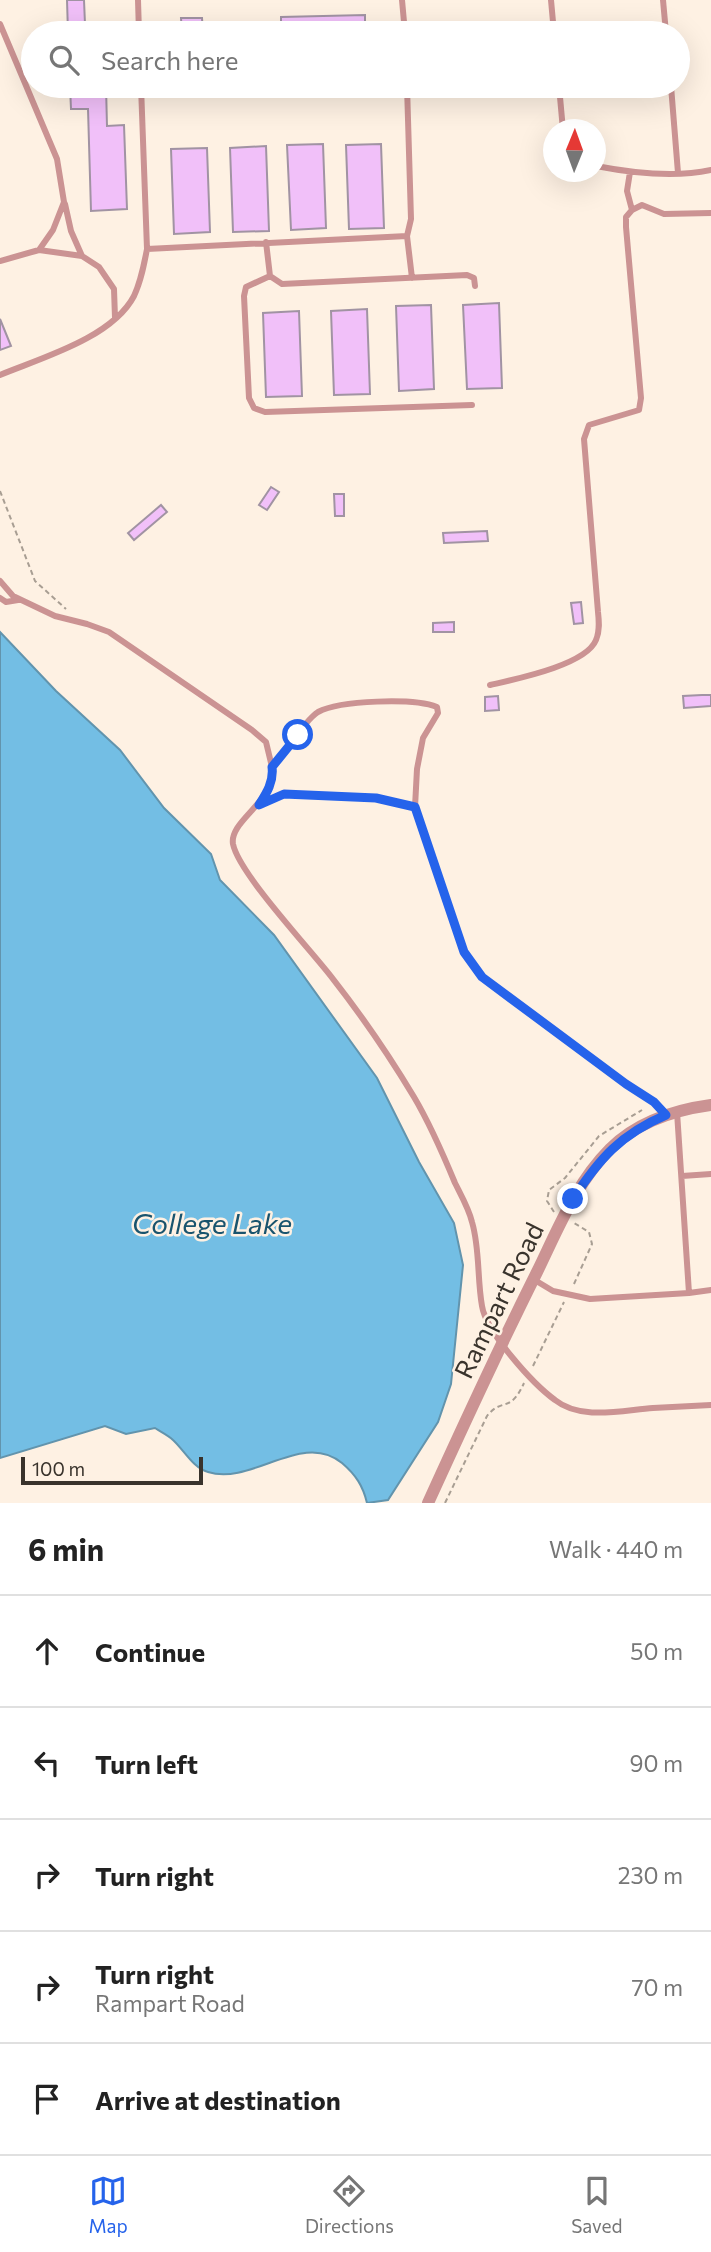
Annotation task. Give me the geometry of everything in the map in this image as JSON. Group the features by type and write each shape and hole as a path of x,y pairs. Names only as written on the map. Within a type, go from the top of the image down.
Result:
{"street":[{"name":"Rampart Road","path":"428,1503 502,1342 573,1199 590,1172 611,1148 631,1132 671,1113 711,1105"}],"lane":[{"path":"138,0 139,21"},
{"path":"402,0 404,21"},
{"path":"551,0 553,21"},
{"path":"663,0 665,21"},
{"path":"0,24 21,74"},
{"path":"31,98 57,159 71,231 82,256"},
{"path":"0,375 85,340 115,318 133,297 147,249 141,98"},
{"path":"407,98 411,219 407,236 412,278"},
{"path":"560,98 562,119"},
{"path":"672,98 678,173"},
{"path":"606,168 630,172 678,173 711,170"},
{"path":"630,172 628,191 632,210"},
{"path":"39,250 53,230 64,202"},
{"path":"491,685 573,659 587,652 596,642 599,628 584,439 589,425 639,410 641,398 626,217 642,205 664,214 711,214"},
{"path":"147,249 407,236"},
{"path":"266,242 270,276 282,284 467,275 474,278 475,286"},
{"path":"0,261 39,250 82,256 99,267 114,289 115,318"},
{"path":"270,276 246,288 244,296 249,398 254,408 265,412 471,405"},
{"path":"0,581 13,596 55,616 109,632 266,742 273,773 269,789 259,805 235,831 233,847 246,872 334,981 414,1098 443,1155 472,1222 482,1307 486,1320 522,1371 558,1403 573,1409 605,1412 711,1405"},
{"path":"0,598 6,602 20,599"},
{"path":"272,767 317,713 334,707 399,701 437,707 438,713 423,738 417,769 415,807 464,952 482,977 626,1084 671,1113 682,1176 689,1293"},
{"path":"259,805 284,794 376,798 415,807"},
{"path":"682,1176 711,1174"},
{"path":"533,1279 553,1291 590,1299 711,1290"}],"path":[{"path":"0,491 35,581 66,609"},
{"path":"554,1212 547,1201 549,1190 565,1178 599,1136 642,1110"},
{"path":"569,1221 589,1232 592,1244 572,1287"},
{"path":"529,1373 564,1303"},
{"path":"445,1503 487,1416 497,1407 515,1401 524,1384"}],"water":[{"name":"College Lake","path":"0,632 56,691 120,750 164,808 211,854 220,880 274,935 377,1078 419,1162 454,1223 463,1265 451,1384 438,1422 388,1500 367,1503 361,1486 351,1472 327,1454 310,1452 294,1455 242,1472 208,1472 198,1467 171,1438 155,1428 126,1434 105,1426 0,1458"}],"building":[{"path":"67,0 84,0 85,21 68,21"},
{"path":"365,15 365,21 281,21 281,17"},
{"path":"181,18 202,18 202,21 181,21"},
{"path":"71,98 106,98 107,126 124,125 127,209 91,211 88,109 71,109"},
{"path":"323,144 326,228 291,230 287,145"},
{"path":"381,144 384,228 349,229 346,145"},
{"path":"266,146 269,231 233,232 230,148"},
{"path":"207,148 210,232 174,234 171,149"},
{"path":"499,303 502,388 467,389 463,305"},
{"path":"431,305 434,389 399,391 396,306"},
{"path":"367,309 370,394 334,395 331,311"},
{"path":"299,311 302,396 266,397 263,313"},
{"path":"0,319 11,346 0,350"},
{"path":"271,487 279,492 267,510 259,505"},
{"path":"334,494 344,494 344,516 335,516"},
{"path":"161,505 167,512 134,540 128,533"},
{"path":"487,531 488,541 444,543 443,533"},
{"path":"581,602 583,623 574,624 571,603"},
{"path":"454,622 454,632 433,632 433,623"},
{"path":"711,695 711,706 684,708 683,696"},
{"path":"498,696 499,710 485,711 485,697"}],"route":[{"path":"298,735 272,767 269,789 259,805 284,794 376,798 415,807 464,952 482,977 654,1102 666,1115 631,1132 611,1148 590,1172 573,1199"}]}
